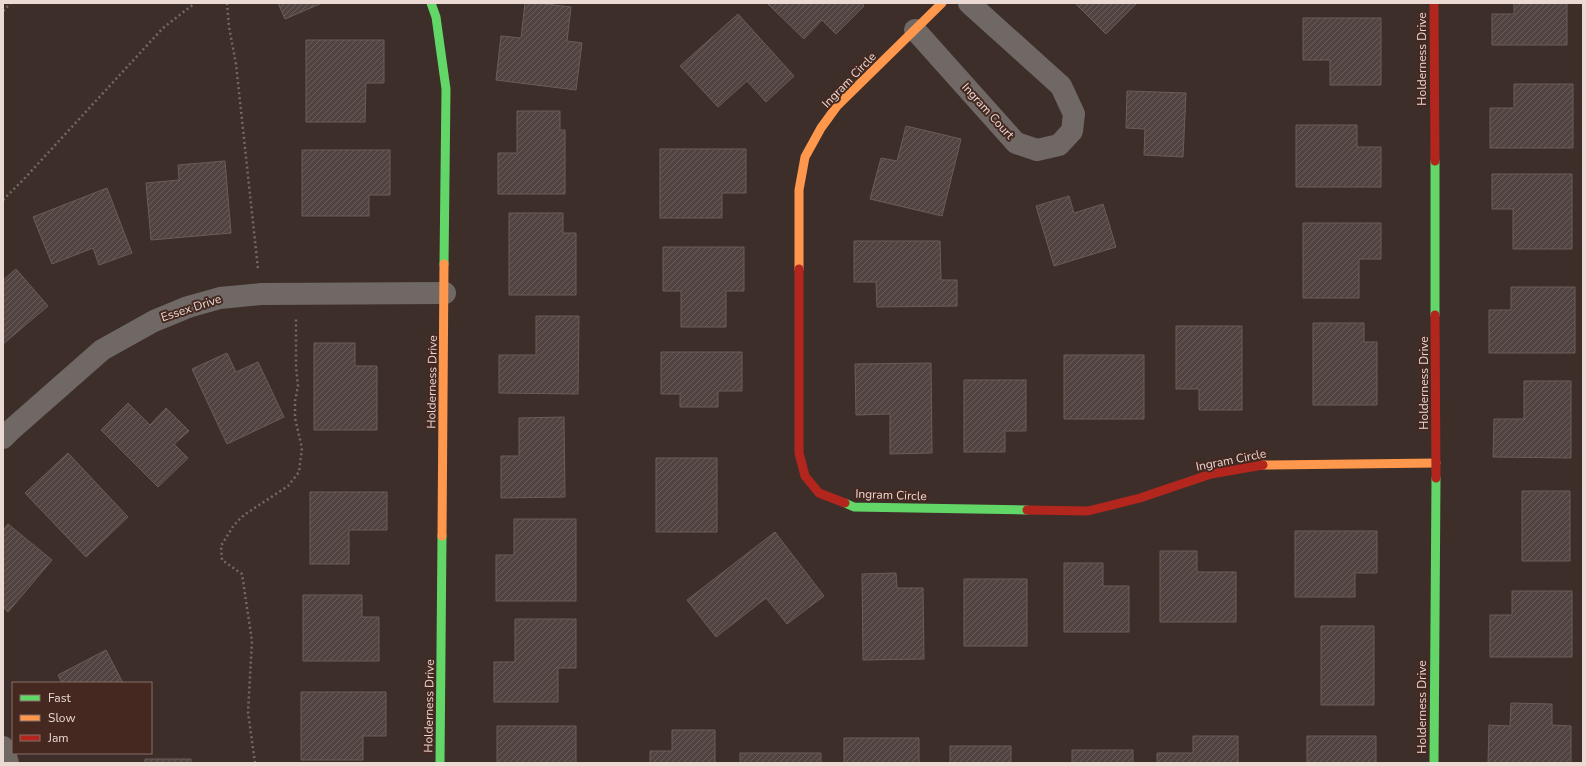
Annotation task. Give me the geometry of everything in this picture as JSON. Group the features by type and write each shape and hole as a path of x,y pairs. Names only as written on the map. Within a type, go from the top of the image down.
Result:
{"street":[{"name":"Holderness Drive","path":"431,3 436,17 446,89 440,763"},
{"name":"Ingram Circle","path":"942,3 837,106 821,128 805,157 799,190 799,453 805,476 820,493 854,507 1088,511 1140,498 1211,474 1267,464 1436,464"},
{"name":"Ingram Court","path":"915,30 1016,142 1037,150 1059,145 1072,131 1074,114 1061,86 969,3"},
{"name":"Holderness Drive","path":"1434,3 1436,464 1434,763"},
{"name":"Essex Drive","path":"3,438 102,350 154,321 194,305 220,298 261,294 445,293"},
{"path":"3,747 8,763"}],"path":[{"path":"3,11 11,3"},
{"path":"3,200 163,28 195,3"},
{"path":"228,3 229,27 236,64 261,294"},
{"path":"255,763 248,712 252,641 244,586 242,574 222,560 221,546 234,525 244,515 288,486 299,472 302,448 295,418 295,402 298,386 296,367 297,294"}],"building":[{"path":"278,3 322,3 285,19"},
{"path":"525,3 571,7 567,41 582,43 576,90 496,80 501,36 521,38"},
{"path":"767,3 862,3 864,6 836,34 822,20 804,39"},
{"path":"1075,3 1137,3 1106,34"},
{"path":"1514,3 1567,3 1567,45 1492,45 1492,14 1514,14"},
{"path":"738,14 794,76 766,102 747,81 718,107 680,66"},
{"path":"1303,18 1381,18 1381,85 1330,85 1330,60 1303,60"},
{"path":"306,40 384,40 384,83 366,83 365,122 306,122"},
{"path":"1514,84 1573,84 1573,148 1490,148 1490,108 1514,108"},
{"path":"1127,91 1186,93 1183,157 1144,155 1145,129 1126,128"},
{"path":"517,111 560,111 560,130 565,130 565,194 498,194 498,153 517,153"},
{"path":"1296,125 1357,125 1357,147 1381,147 1381,187 1296,187"},
{"path":"906,126 961,139 942,216 870,199 881,158 897,161"},
{"path":"660,149 746,149 746,193 722,193 722,218 660,218"},
{"path":"302,150 390,150 390,195 369,195 369,216 302,216"},
{"path":"225,161 231,233 151,240 146,183 179,180 178,165"},
{"path":"1492,174 1572,174 1572,249 1513,249 1513,209 1492,209"},
{"path":"107,188 132,253 99,265 93,248 52,264 33,217"},
{"path":"1069,196 1074,213 1103,204 1116,247 1054,266 1036,206"},
{"path":"509,213 563,213 563,233 576,233 576,295 509,295"},
{"path":"1303,223 1381,223 1381,259 1359,259 1359,298 1303,298"},
{"path":"854,241 940,241 941,280 957,280 957,306 877,307 876,282 854,282"},
{"path":"663,247 744,247 744,291 726,291 726,327 681,327 681,291 663,291"},
{"path":"16,269 48,306 3,344 3,280"},
{"path":"1511,287 1575,287 1575,353 1489,353 1489,310 1511,310"},
{"path":"536,316 579,316 578,394 499,393 499,355 536,355"},
{"path":"1313,323 1364,323 1364,342 1377,342 1377,405 1313,405"},
{"path":"1176,326 1242,326 1242,410 1199,410 1199,389 1176,389"},
{"path":"314,343 355,343 355,366 377,366 377,430 314,430"},
{"path":"661,352 742,352 742,391 718,391 718,407 680,407 680,394 661,394"},
{"path":"227,353 236,372 258,362 284,417 227,444 192,369"},
{"path":"1064,355 1144,355 1144,419 1064,419"},
{"path":"931,363 932,453 890,454 890,414 856,415 855,364"},
{"path":"964,380 1026,380 1026,431 1005,431 1005,452 964,452"},
{"path":"1524,381 1571,381 1571,458 1493,457 1494,419 1524,419"},
{"path":"128,403 150,425 166,408 189,431 174,444 188,458 158,487 101,430"},
{"path":"564,417 565,497 501,498 501,456 519,456 519,418"},
{"path":"68,453 128,517 86,557 25,493"},
{"path":"656,458 717,458 717,532 656,532"},
{"path":"1522,491 1570,491 1570,561 1522,561"},
{"path":"310,492 387,492 387,530 349,530 349,564 310,564"},
{"path":"514,519 576,519 576,601 496,601 496,555 514,555"},
{"path":"8,524 52,560 8,612 3,607 3,530"},
{"path":"1295,531 1377,531 1377,573 1355,573 1355,597 1295,597"},
{"path":"775,532 824,596 787,624 766,598 716,637 687,600"},
{"path":"1160,551 1197,551 1197,572 1236,572 1236,622 1160,622"},
{"path":"1064,563 1103,563 1103,586 1129,586 1129,632 1064,632"},
{"path":"896,573 897,588 923,588 924,659 863,660 862,574"},
{"path":"964,579 1027,579 1027,646 964,646"},
{"path":"1512,591 1572,591 1572,657 1490,657 1490,615 1512,615"},
{"path":"303,595 362,595 362,617 379,617 379,661 303,661"},
{"path":"515,619 576,619 576,668 558,668 558,702 494,702 494,662 515,662"},
{"path":"1321,626 1374,626 1374,705 1321,705"},
{"path":"106,650 122,682 62,682 58,675"},
{"path":"301,692 386,692 386,736 363,736 363,760 301,760"},
{"path":"1511,703 1552,704 1552,725 1571,726 1571,763 1488,763 1489,725 1510,726"},
{"path":"497,726 576,726 576,763 497,763"},
{"path":"672,730 715,730 715,763 650,763 650,751 672,751"},
{"path":"1193,736 1238,736 1238,763 1157,763 1157,753 1193,753"},
{"path":"1307,736 1376,736 1376,763 1307,763"},
{"path":"844,738 919,738 919,763 844,763"},
{"path":"950,746 1011,746 1011,763 950,763"},
{"path":"1072,750 1133,750 1133,763 1072,763"},
{"path":"740,753 821,753 821,763 740,763"},
{"path":"145,759 191,759 191,763 145,763"}],"traffic: fast":[{"path":"431,3 436,17 446,89 444,264"},
{"path":"1435,161 1435,315"},
{"path":"1434,763 1436,478"},
{"path":"845,503 854,507 1027,510"},
{"path":"440,763 442,536"}],"traffic: slow":[{"path":"799,269 799,190 805,157 821,128 837,106 942,3"},
{"path":"442,536 444,264"},
{"path":"1263,465 1436,463"}],"traffic: jam":[{"path":"1434,3 1435,161"},
{"path":"799,269 799,453 805,476 819,493 845,503"},
{"path":"1435,315 1436,478"},
{"path":"1027,510 1088,511 1140,498 1211,474 1263,465"}]}
